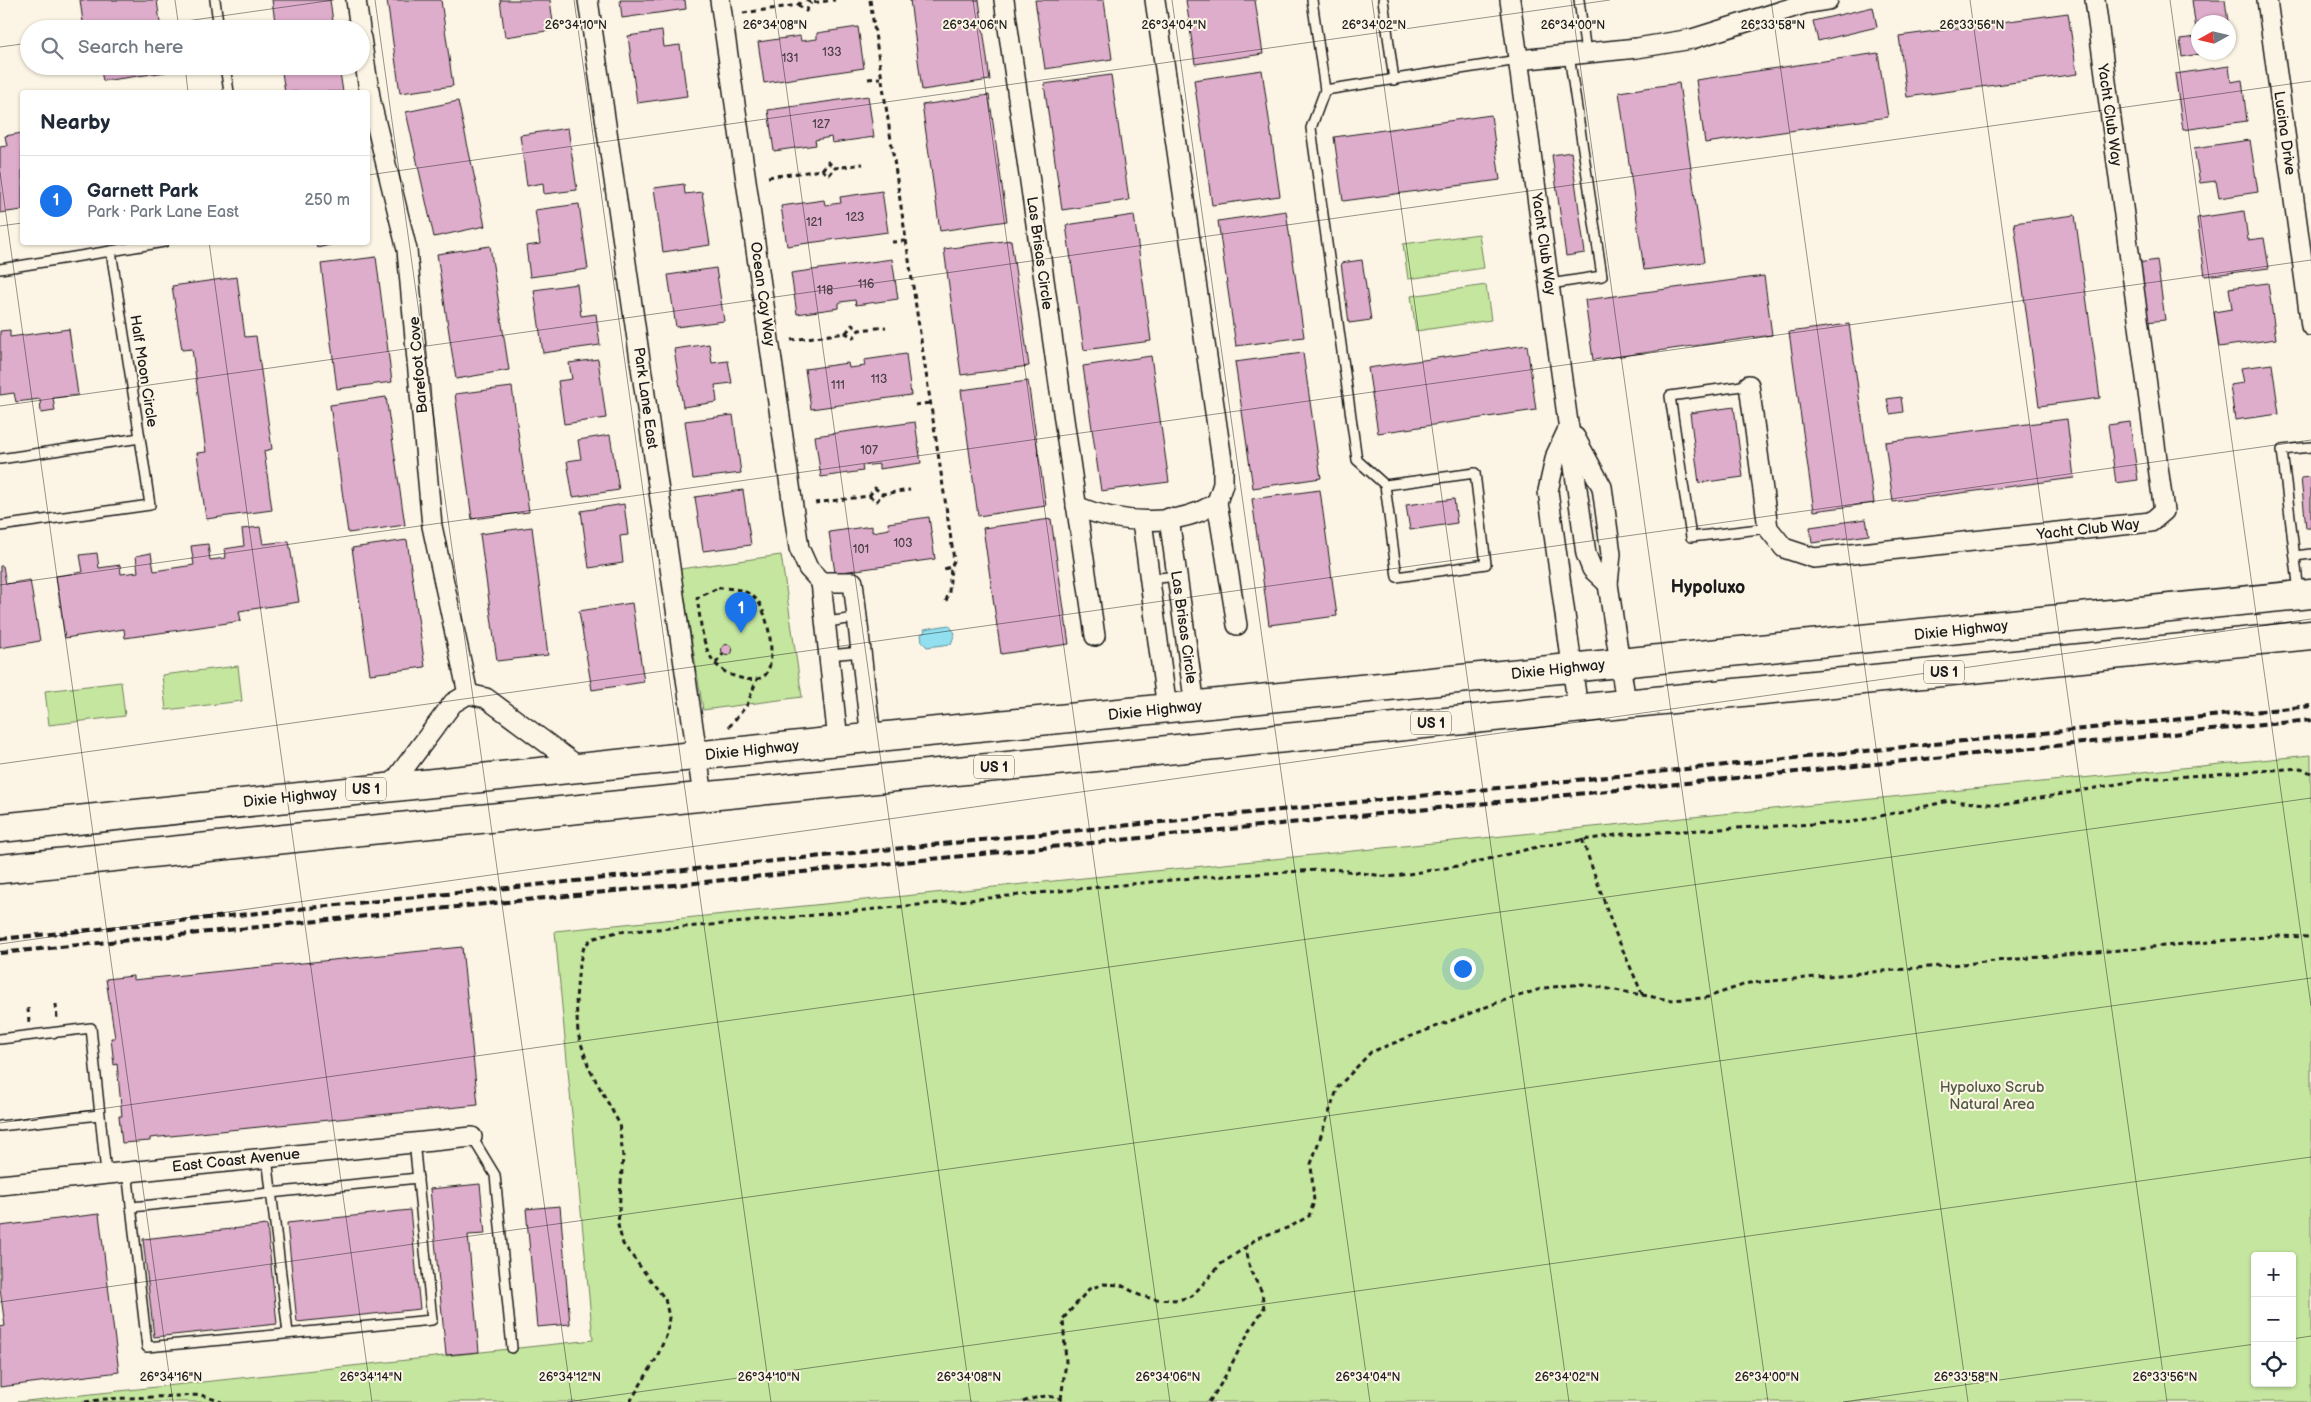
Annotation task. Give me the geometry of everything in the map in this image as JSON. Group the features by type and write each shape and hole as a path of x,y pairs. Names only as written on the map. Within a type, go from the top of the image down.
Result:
{"main road":[{"name":"Dixie Highway","path":"0,828 390,786 2305,594"},
{"name":"US 1","path":"0,869 703,796 2311,635"}],"street":[{"path":"356,0 359,20"},
{"name":"Park Lane East","path":"588,0 703,796"},
{"name":"Ocean Cay Way","path":"720,0 799,548 808,568 820,582 838,741"},
{"name":"Las Brisas Circle","path":"1004,0 1095,636"},
{"path":"1155,0 1223,467 1223,484 1217,502 1237,625"},
{"name":"Yacht Club Way","path":"1510,0 1582,531 1586,554 1592,568 1608,584"},
{"path":"1518,60 1692,39 1804,4 1828,0"},
{"name":"Yacht Club Way","path":"1768,528 1784,548 1814,558 2151,522 2164,511 2095,0"},
{"name":"Lucina Drive","path":"2267,0 2311,326"},
{"name":"Barefoot Cove","path":"367,75 369,90"},
{"name":"Barefoot Cove","path":"370,96 407,250 432,526 468,694"},
{"path":"1749,385 1768,528"},
{"path":"1569,427 1556,455 1548,492 1578,709"},
{"name":"Yacht Club Way","path":"1569,427 1602,487 1611,554 1608,584 1622,663 1626,703"},
{"path":"1076,506 1112,518 1142,521 1202,512 1217,502"},
{"name":"Las Brisas Circle","path":"1169,518 1195,706"},
{"name":"Las Brisas Circle","path":"1142,521 1167,709"},
{"path":"1553,532 1608,530"},
{"path":"820,582 853,582 871,738"},
{"path":"390,786 453,703 468,694 486,698 579,767"},
{"name":"East Coast Avenue","path":"0,1184 414,1141 472,1137"}],"lane":[{"path":"215,0 218,20"},
{"path":"1312,0 1325,90 1311,128 1357,460 1385,485 1397,577 1486,564 1475,473 1385,485"},
{"path":"1383,0 1394,80"},
{"path":"1550,284 1602,276 1578,54 1579,0"},
{"path":"1325,90 1518,60"},
{"path":"226,75 229,90"},
{"path":"0,269 146,245"},
{"name":"Half Moon Circle","path":"0,459 140,438 111,251"},
{"path":"1749,385 1670,396 1691,537 1768,528"},
{"path":"0,526 150,505 140,438"},
{"path":"2305,594 2295,556 2282,450 2311,447"},
{"path":"2295,556 2311,554"},
{"path":"1150,579 1177,576"},
{"path":"826,622 856,618"},
{"path":"829,655 860,652"},
{"path":"0,1039 91,1028 106,1173"},
{"path":"0,1126 99,1115"},
{"path":"472,1137 495,1175 512,1348"},
{"path":"127,1170 147,1348 432,1320 414,1141"},
{"path":"267,1157 288,1334"},
{"path":"132,1207 418,1178"}],"path":[{"path":"743,13 798,5 802,0"},
{"path":"806,0 811,3 835,0"},
{"path":"870,0 954,561 951,567 949,592 946,601"},
{"path":"798,5 806,11 811,3"},
{"path":"868,79 881,78"},
{"path":"822,170 828,162 835,168"},
{"path":"768,177 822,170 829,175 835,168 863,164"},
{"path":"892,242 906,241"},
{"path":"791,340 846,332 852,325 859,330 886,326"},
{"path":"846,332 853,338 859,330"},
{"path":"915,406 930,403"},
{"path":"870,496 875,488 882,494"},
{"path":"815,503 870,496 877,501 882,494 910,490"},
{"path":"944,569 951,567"},
{"path":"718,588 742,590 757,600 765,615 771,656 768,671 765,676 757,679 735,676 722,670 716,663 709,657 704,644 697,598 718,588"},
{"path":"716,663 723,654"},
{"path":"726,729 734,723 747,705 757,679"},
{"path":"630,1402 656,1359 667,1334 669,1317 665,1299 623,1244 618,1226 623,1156 619,1123 589,1068 578,1034 576,998 579,965 584,947 591,939 617,932 724,924 1192,878 1334,869 1389,877 1464,865 1541,846 1624,834 1852,822 1949,801 1993,804 2023,802 2145,779 2301,768 2311,773"},
{"path":"1582,840 1615,932 1643,996"},
{"path":"1061,1399 1066,1362 1063,1320 1089,1289 1104,1284 1121,1285 1139,1295 1153,1299 1178,1300 1192,1296 1221,1264 1257,1238 1290,1227 1309,1216 1314,1202 1311,1164 1338,1087 1371,1052 1499,1002 1544,988 1582,984 1670,1000 1705,998 1749,983 2276,936 2311,937"},
{"path":"56,1004 58,1022"},
{"path":"28,1008 29,1024"},
{"path":"1209,1402 1218,1389 1252,1325 1264,1309 1262,1292 1250,1270 1246,1247"},
{"path":"85,1402 105,1399 201,1395 222,1402"},
{"path":"1023,1402 1039,1395 1061,1399 1066,1402"}],"green space":[{"path":"1479,234 1484,268 1408,279 1403,244"},
{"path":"1486,285 1491,320 1416,331 1411,296"},
{"path":"781,555 802,697 703,710 680,569"},
{"path":"238,666 242,701 166,710 162,675"},
{"path":"121,682 125,716 49,725 45,691"},
{"name":"Hypoluxo Scrub Natural Area","path":"2311,755 2311,1402 17,1402 593,1340 555,931"}],"water":[{"path":"949,625 955,633 951,644 927,647 922,642 921,634 925,632 924,629"}],"building":[{"path":"80,0 157,0 160,20 83,20"},
{"path":"272,0 330,0 333,20 275,20"},
{"path":"387,0 441,0 453,86 400,93"},
{"path":"500,0 550,0 554,30 505,37"},
{"path":"620,0 685,0 686,9 622,18"},
{"path":"910,0 979,0 990,80 922,90"},
{"path":"1035,0 1104,0 1112,59 1045,69"},
{"path":"1186,0 1255,0 1263,54 1195,64"},
{"path":"2192,0 2225,0 2227,15 2194,15"},
{"path":"1873,7 1877,27 1818,41 1813,21"},
{"path":"2068,13 2077,74 1907,97 1899,36"},
{"path":"858,27 864,68 764,83 758,42 800,36 801,41 817,39 817,33"},
{"path":"662,31 664,47 680,45 687,96 637,103 628,36"},
{"path":"2191,38 2191,55 2182,57 2180,39"},
{"path":"1878,53 1888,117 1705,143 1696,80"},
{"path":"2229,66 2231,82 2242,80 2247,121 2183,130 2175,74"},
{"path":"1262,70 1280,196 1212,205 1194,80"},
{"path":"102,75 145,75 103,81"},
{"path":"282,75 340,75 343,90 285,90"},
{"path":"1111,75 1129,200 1062,210 1044,84"},
{"path":"1679,83 1704,262 1644,270 1619,92"},
{"path":"989,95 1007,221 940,231 922,105"},
{"path":"868,96 874,137 832,143 831,137 815,140 816,145 774,151 768,110"},
{"path":"458,101 485,226 434,237 406,112"},
{"path":"1491,115 1500,180 1343,201 1334,137"},
{"path":"568,128 577,190 544,194 543,183 527,186 520,135"},
{"path":"20,133 20,210 0,213 0,147 7,146 5,136"},
{"path":"2250,140 2258,192 2219,198 2216,181 2200,183 2194,148"},
{"path":"1571,152 1585,253 1566,256 1552,155"},
{"path":"684,184 685,194 702,192 710,245 663,252 654,188"},
{"path":"882,191 888,232 787,246 781,206 824,200 825,205 841,203 840,197"},
{"path":"579,204 588,269 530,277 526,246 540,244 535,210"},
{"path":"1286,211 1304,337 1236,346 1218,221"},
{"path":"2244,211 2248,240 2264,238 2269,268 2205,276 2197,218"},
{"path":"1134,215 1151,341 1084,350 1066,225"},
{"path":"2075,215 2100,398 2039,406 2014,223"},
{"path":"1011,240 1029,366 961,375 944,249"},
{"path":"316,245 330,245 317,248"},
{"path":"490,246 509,370 456,379 437,254"},
{"path":"376,257 392,382 337,389 321,264"},
{"path":"892,259 898,299 856,305 855,300 841,302 839,303 839,308 797,314 791,273"},
{"path":"1362,260 1371,320 1349,323 1341,263"},
{"path":"2157,260 2165,320 2146,322 2138,263"},
{"path":"716,268 724,321 676,327 668,275"},
{"path":"1764,276 1772,335 1593,360 1585,300"},
{"path":"237,277 245,337 256,336 272,449 264,451 272,510 206,519 197,453 206,452 192,349 182,350 172,286"},
{"path":"2268,283 2276,339 2219,347 2214,312 2232,309 2229,288"},
{"path":"577,284 581,316 596,314 600,345 543,353 534,290"},
{"path":"1849,324 1874,503 1814,511 1789,332"},
{"path":"69,329 78,395 53,398 55,411 41,413 40,399 16,402 14,393 0,395 0,331 10,330 10,337"},
{"path":"709,344 712,363 728,361 732,383 715,385 717,402 683,407 674,349"},
{"path":"1527,345 1536,410 1378,433 1368,368"},
{"path":"1303,353 1321,478 1253,488 1235,362"},
{"path":"906,354 911,395 811,409 805,369 848,363 849,368 865,366 864,360"},
{"path":"1151,356 1169,482 1101,491 1083,366"},
{"path":"598,359 606,418 564,424 558,381 572,379 569,363"},
{"path":"2272,364 2279,414 2235,420 2230,385 2244,383 2241,368"},
{"path":"1028,381 1046,506 978,516 961,390"},
{"path":"512,387 529,512 472,519 455,394"},
{"path":"386,397 405,525 348,533 330,405"},
{"path":"1901,397 1903,412 1890,414 1887,399"},
{"path":"1734,407 1743,477 1699,483 1690,413"},
{"path":"733,415 741,473 693,479 685,421"},
{"path":"2067,419 2074,478 1893,502 1885,442"},
{"path":"915,422 921,463 879,469 879,464 862,466 863,471 821,477 815,436"},
{"path":"2130,422 2138,480 2116,483 2108,425"},
{"path":"610,435 619,490 573,497 567,461 581,459 578,440"},
{"path":"2311,477 2311,528 2306,528 2301,478"},
{"path":"743,490 751,545 703,551 695,497"},
{"path":"1320,490 1337,616 1269,625 1252,499"},
{"path":"1454,499 1457,523 1410,530 1406,505"},
{"path":"624,504 628,535 620,536 623,563 589,568 581,511"},
{"path":"929,517 935,559 835,573 829,532 872,526 872,532 889,529 888,523"},
{"path":"1051,519 1069,644 1001,654 983,528"},
{"path":"1866,519 1869,535 1812,543 1810,527"},
{"path":"260,527 263,544 289,541 299,602 239,611 241,621 125,638 124,629 65,638 56,576 83,572 80,555 97,553 99,568 120,565 121,574 138,572 136,556 151,553 154,571 194,565 191,546 208,544 210,560 226,558 224,549 244,546 242,529"},
{"path":"532,527 548,655 497,661 480,534"},
{"path":"407,540 425,667 370,674 352,548"},
{"path":"0,566 3,566 6,584 30,580 40,641 0,648"},
{"path":"632,603 644,682 592,690 579,611"},
{"path":"725,645 729,645 732,650 731,654 725,655 722,652 722,648"},
{"path":"462,947 478,1105 150,1138 150,1141 122,1143 119,1116 122,1116 117,1064 114,1065 111,1038 115,1038 106,979 133,976 133,980"},
{"path":"480,1184 485,1234 468,1235 479,1352 446,1355 430,1189"},
{"path":"560,1206 570,1324 537,1327 526,1209"},
{"path":"410,1210 420,1309 297,1322 287,1223"},
{"path":"99,1214 119,1372 0,1387 0,1327 5,1326 0,1289 0,1226"},
{"path":"267,1225 277,1324 154,1337 143,1239"}],"railway":[{"path":"0,939 2311,706"},
{"path":"0,953 2311,720"}],"place":[{"name":"Garnett Park","path":"741,633"}],"district":[{"name":"Hypoluxo","path":"1708,587"}]}
